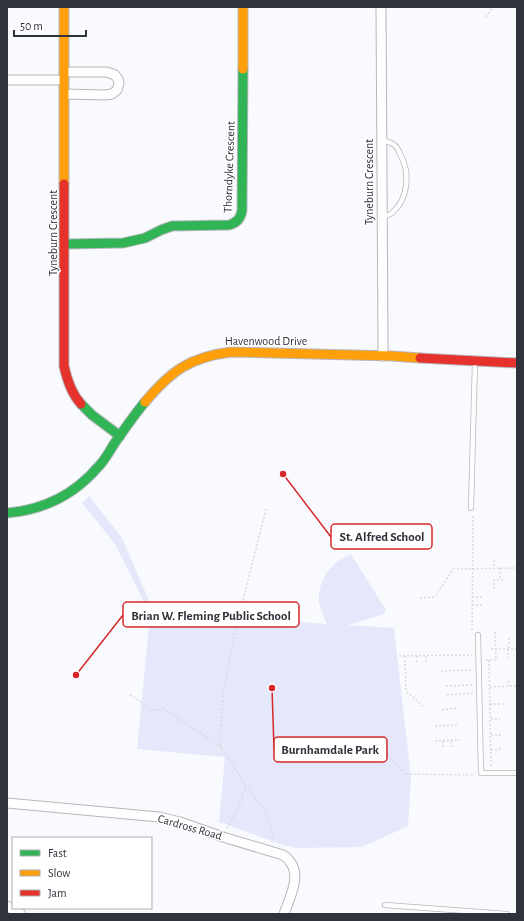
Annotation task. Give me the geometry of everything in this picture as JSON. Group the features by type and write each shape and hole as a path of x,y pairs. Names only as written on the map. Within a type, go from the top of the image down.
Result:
{"street":[{"name":"Tyneburn Crescent","path":"64,7 64,366 67,381 73,395 83,407 120,436"},
{"name":"Thorndyke Crescent","path":"65,244 123,243 145,238 172,226 229,225 236,223 242,212 244,7"},
{"name":"Tyneburn Crescent","path":"381,7 383,356"},
{"path":"7,80 107,72 115,75 119,83 117,90 112,94 64,94"},
{"name":"Havenwood Drive","path":"7,513 22,512 39,508 56,502 71,492 95,471 153,392 175,372 193,361 214,354 231,352 368,355 517,363"},
{"name":"Cardross Road","path":"7,803 159,817 180,822 283,855 292,864 295,872 295,880 284,914"},
{"path":"12,909 21,914"}],"lane":[{"path":"381,141 394,144 405,165 407,179 406,189 399,205 392,213 382,217"},
{"path":"471,508 475,360"},
{"path":"478,635 481,773 517,773"},
{"path":"385,905 507,914"}],"path":[{"path":"486,16 493,7"},
{"path":"221,747 220,739 223,695 233,640 266,509"},
{"path":"472,630 473,516"},
{"path":"494,560 494,568"},
{"path":"500,568 500,580"},
{"path":"420,598 435,597 453,570 517,568"},
{"path":"494,589 494,580 505,580"},
{"path":"472,597 484,596"},
{"path":"472,605 484,604"},
{"path":"478,661 496,660 495,631"},
{"path":"508,658 509,638"},
{"path":"491,649 517,649"},
{"path":"395,656 478,655"},
{"path":"405,656 406,690 425,708"},
{"path":"417,656 417,664"},
{"path":"426,656 426,664"},
{"path":"489,660 491,773"},
{"path":"441,671 479,670"},
{"path":"508,681 509,686"},
{"path":"490,687 515,686 517,683"},
{"path":"446,686 479,685"},
{"path":"447,695 479,693"},
{"path":"130,695 146,705 148,711 164,709 221,747 246,786 265,811 272,829 272,851"},
{"path":"490,704 504,704"},
{"path":"442,710 458,708"},
{"path":"490,719 500,719"},
{"path":"435,726 458,725"},
{"path":"491,735 501,735"},
{"path":"435,741 460,740"},
{"path":"443,741 443,747"},
{"path":"451,741 452,747"},
{"path":"317,746 362,745 377,749 388,756 404,774 469,775 481,773"},
{"path":"491,750 502,749"},
{"path":"223,836 240,804 246,786"}],"shaded area":[{"path":"89,496 122,538 154,612 327,624 319,603 319,592 323,580 333,566 351,554 386,610 384,614 348,625 394,628 411,778 408,826 362,847 297,848 283,845 219,822 225,757 137,749 150,614 115,544 82,503"}],"traffic: fast":[{"path":"65,244 123,243 145,238 172,226 229,225 240,218 242,210 243,69"},
{"path":"7,513 45,505 79,486 103,462 125,428 145,402"},
{"path":"81,404 92,415 120,436"}],"traffic: slow":[{"path":"64,7 64,184"},
{"path":"243,7 243,69"},
{"path":"145,402 154,391 182,367 217,354 231,352 420,358"}],"traffic: jam":[{"path":"64,184 64,366 70,386 81,404"},
{"path":"420,358 517,363"}],"place":[{"name":"St. Alfred School","path":"283,474"},
{"name":"Brian W. Fleming Public School","path":"76,675"},
{"name":"Burnhamdale Park","path":"272,688"}]}
